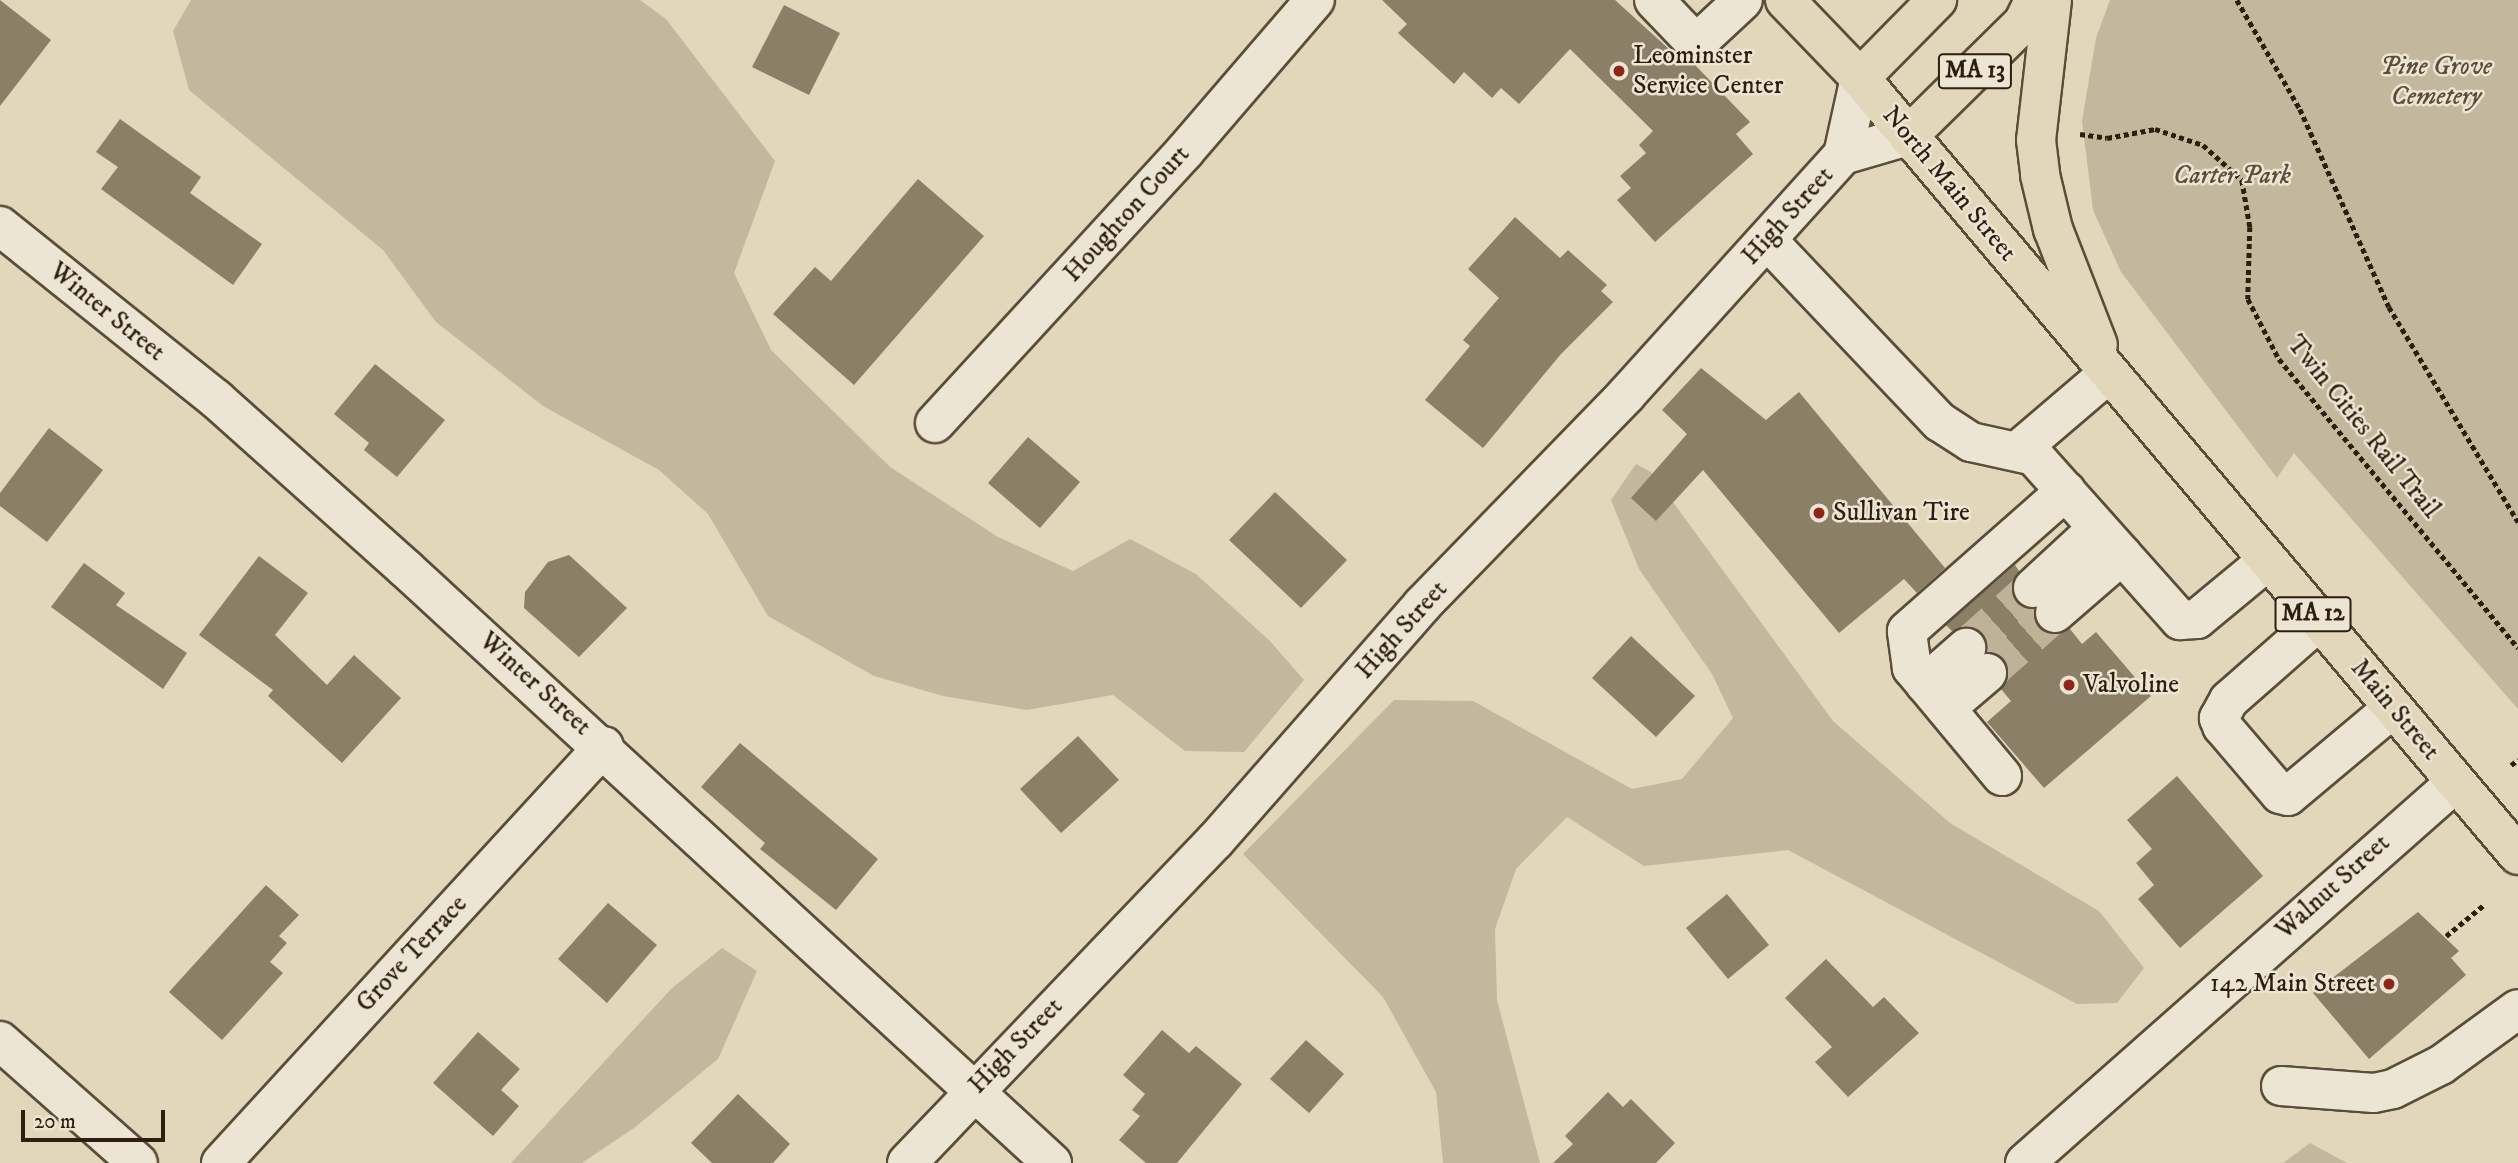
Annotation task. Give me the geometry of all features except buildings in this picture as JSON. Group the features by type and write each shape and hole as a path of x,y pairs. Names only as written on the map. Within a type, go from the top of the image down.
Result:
{"main road":[{"name":"North Main Street","path":"1785,0 1860,78 2109,373"},
{"name":"MA 13","path":"1860,78 1937,0"},
{"name":"MA 13","path":"1908,136 2023,23 2034,0"},
{"path":"2052,0 2036,140 2040,175 2053,229 2109,373"},
{"name":"Main Street","path":"2109,373 2518,855"}],"street":[{"name":"Houghton Court","path":"935,423 1185,151 1315,0"},
{"path":"1654,0 1696,44 1743,0"},
{"name":"High Street","path":"907,1163 974,1088 1215,841 1422,605 1626,396 1843,155 1860,78"},
{"path":"1843,155 1908,136"},
{"name":"Winter Street","path":"0,226 216,399 604,746 1052,1163"},
{"path":"1767,240 1940,422 1971,442 2020,449 2034,456 2188,623 2267,561"},
{"path":"2020,449 2109,373"},
{"path":"2093,521 2035,590 2093,521"},
{"path":"2002,776 1927,686 1905,643 1914,621 2093,521"},
{"path":"2319,621 2222,709 2219,718 2230,736 2280,794 2288,796 2393,708"},
{"path":"1927,686 1968,650 1927,686"},
{"name":"Grove Terrace","path":"220,1163 604,746"},
{"name":"Walnut Street","path":"2025,1163 2456,782"},
{"path":"2281,1086 2374,1093 2393,1089 2441,1065 2518,1009"},
{"path":"0,1041 138,1163"}],"path":[{"path":"2236,0 2300,110 2389,307 2518,522"},
{"name":"Twin Cities Rail Trail","path":"2073,133 2106,138 2155,129 2203,145 2242,180 2250,228 2248,299 2279,359 2518,648"},
{"path":"2511,765 2518,760"},
{"path":"2446,936 2484,904"}],"green space":[{"path":"191,0 640,0 666,19 775,161 734,273 771,350 890,467 998,537 1073,571 1130,539 1196,574 1270,641 1304,680 1244,752 1185,751 1113,695 1027,710 943,696 874,676 768,616 708,514 659,470 543,406 436,322 383,250 189,90 173,31"},
{"name":"Carter Park","path":"2110,0 2518,0 2518,709 2294,453 2277,478 2121,272 2093,210 2082,121 2096,38"},
{"path":"1636,464 1651,472 1833,721 1950,823 2099,911 2144,968 2117,1003 2077,1004 1788,850 1644,866 1567,817 1516,869 1495,929 1497,1000 1540,1163 1443,1163 1436,1092 1383,997 1243,854 1394,700 1473,701 1632,789 1682,779 1733,718 1712,674 1639,569 1611,500"},
{"path":"722,948 757,971 718,1059 634,1128 582,1163 511,1163 671,989"},
{"path":"2310,1143 2347,1163 2283,1163"}],"tunnel":[{"path":"1966,648 2033,588"},
{"path":"1987,673 2055,613"}],"place":[{"name":"Leominster Service Center","path":"1619,71"},
{"name":"Sullivan Tire","path":"1819,513"},
{"name":"Valvoline","path":"2069,685"},
{"name":"142 Main Street","path":"2389,984"}],"park label":[{"name":"Pine Grove Cemetery","path":"2436,82"}]}
